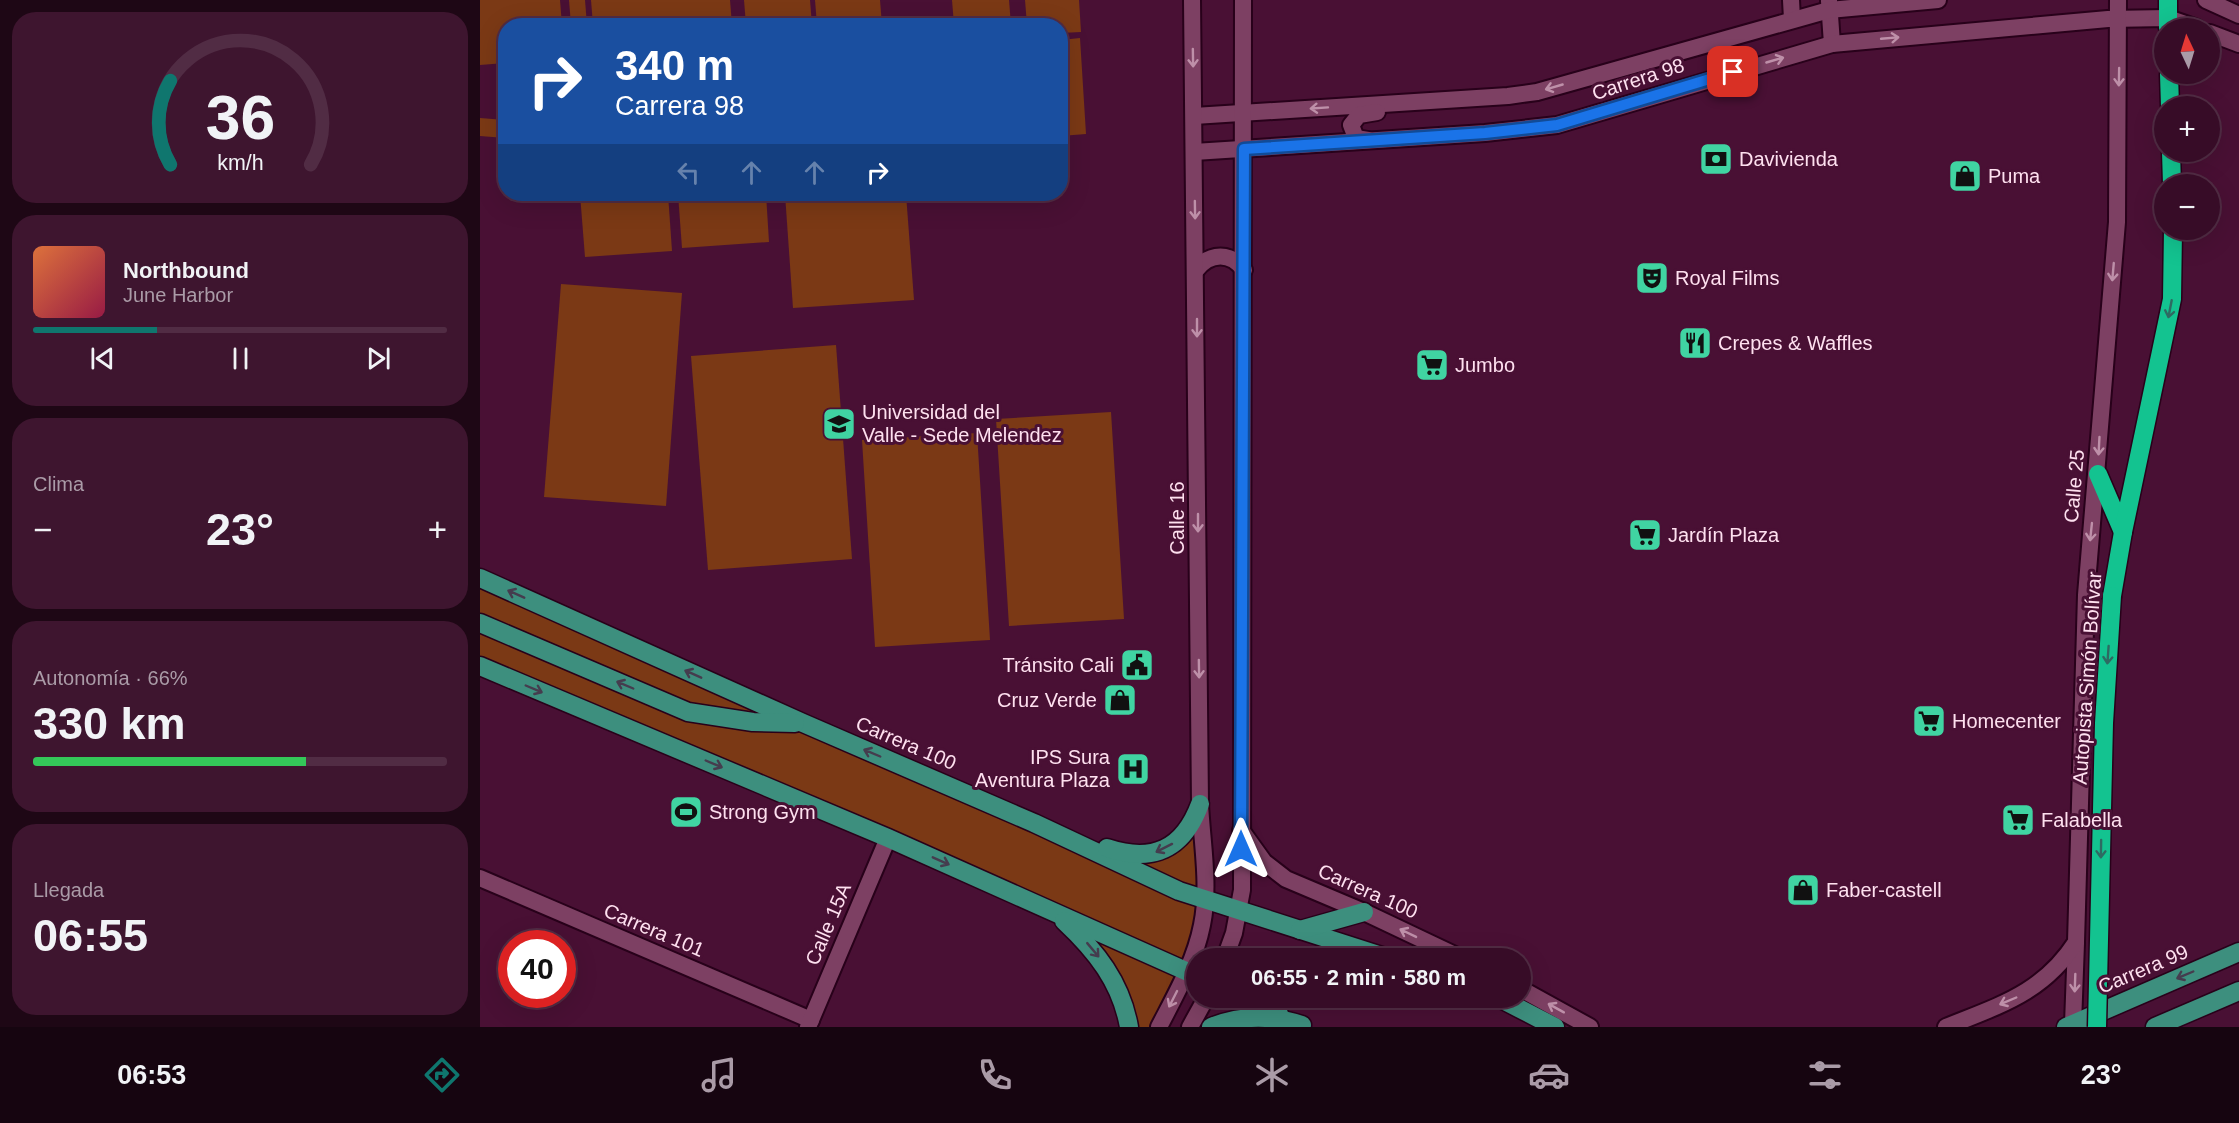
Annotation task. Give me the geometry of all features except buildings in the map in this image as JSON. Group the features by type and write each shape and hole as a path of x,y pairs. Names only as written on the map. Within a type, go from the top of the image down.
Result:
{"highway":[{"name":"Autopista Simón Bolívar","path":"2097,1027 2104,723 2112,596 2123,532 2172,299 2173,240"},
{"path":"2098,474 2123,532"}],"main road":[{"name":"Carrera 100","path":"480,578 803,723 1034,823 1169,887 1356,948"},
{"path":"480,623 688,712 753,723 803,723"},
{"path":"480,666 888,838 1186,971"},
{"path":"1034,823 1118,851 1133,855 1149,855 1167,848 1183,835 1193,824 1200,804"},
{"path":"1051,910 1086,942 1104,963 1119,993 1129,1027"},
{"path":"1299,930 1364,912"},
{"name":"Carrera 99","path":"2069,1025 2239,952"},
{"path":"2155,1027 2239,991"},
{"path":"1265,1008 1305,1026"},
{"path":"1518,1008 1555,1027"},
{"path":"1211,1027 1232,1020 1258,1017 1305,1026"}],"street":[{"name":"Calle 16","path":"1192,0 1200,804 1204,899 1197,948"},
{"path":"1228,948 1239,910 1242,890 1243,0"},
{"path":"1791,0 1792,19"},
{"name":"Carrera 98","path":"1194,116 1537,92 1792,19 1829,5 1938,0"},
{"name":"Calle 25","path":"2069,1025 2076,942 2086,595 2098,474 2103,372 2117,222 2118,0"},
{"path":"2206,0 2239,15"},
{"path":"1829,5 1832,44"},
{"name":"Carrera 98","path":"1194,152 1485,133 1557,125 1832,44 2168,16"},
{"path":"2220,37 2239,44"},
{"path":"1368,141 1353,135 1351,125 1354,118 1365,113 1395,111 1401,103"},
{"path":"1196,270 1208,259 1223,256 1232,258 1244,270"},
{"name":"Carrera 100","path":"1241,829 1264,862 1286,879 1440,948"},
{"name":"Calle 15A","path":"809,1024 888,838"},
{"name":"Carrera 101","path":"480,878 809,1024"},
{"path":"1946,1027 2023,995 2057,969 2076,942"},
{"name":"Calle 16","path":"1159,1027 1186,984"},
{"path":"1531,995 1590,1027"},
{"path":"1190,1027 1200,1008"}],"shaded area":[{"path":"480,0 560,0 561,18 498,18 498,64 480,65"},
{"path":"569,0 585,0 586,18 570,18"},
{"path":"591,0 730,0 731,18 592,18"},
{"path":"744,0 810,0 811,18 745,18"},
{"path":"815,0 880,0 881,18 816,18"},
{"path":"952,0 1009,0 1010,18 953,18"},
{"path":"1025,0 1079,0 1081,32 1068,33 1068,18 1026,18"},
{"path":"1080,38 1086,134 1068,135 1068,39"},
{"path":"480,118 498,119 498,137 480,136"},
{"path":"581,201 668,201 672,251 585,257"},
{"path":"679,201 766,201 769,242 682,248"},
{"path":"785,201 907,201 914,300 793,308"},
{"path":"561,284 682,293 666,506 544,497"},
{"path":"836,345 852,559 708,570 691,356"},
{"path":"1111,412 1124,619 1009,626 996,419"},
{"path":"977,433 990,640 875,647 862,440"},
{"path":"480,578 803,723 1118,851 1167,848 1200,804 1203,923 1192,948 1186,948 1186,963 1159,1027 1129,1027 1119,993 1051,910 480,666"}],"place":[{"name":"Davivienda","path":"1716,159"},
{"name":"Puma","path":"1965,176"},
{"name":"Royal Films","path":"1652,278"},
{"name":"Crepes & Waffles","path":"1695,343"},
{"name":"Jumbo","path":"1432,365"},
{"name":"Universidad del Valle - Sede Melendez","path":"839,424"},
{"name":"Jardín Plaza","path":"1645,535"},
{"name":"Tránsito Cali","path":"1137,665"},
{"name":"Cruz Verde","path":"1120,700"},
{"name":"Homecenter","path":"1929,721"},
{"name":"IPS Sura Aventura Plaza","path":"1133,769"},
{"name":"Strong Gym","path":"686,812"},
{"name":"Falabella","path":"2018,820"},
{"name":"Faber-castell","path":"1803,890"}],"route":[{"path":"1241,849 1244,149 1485,133 1557,125 1733,72"}]}
